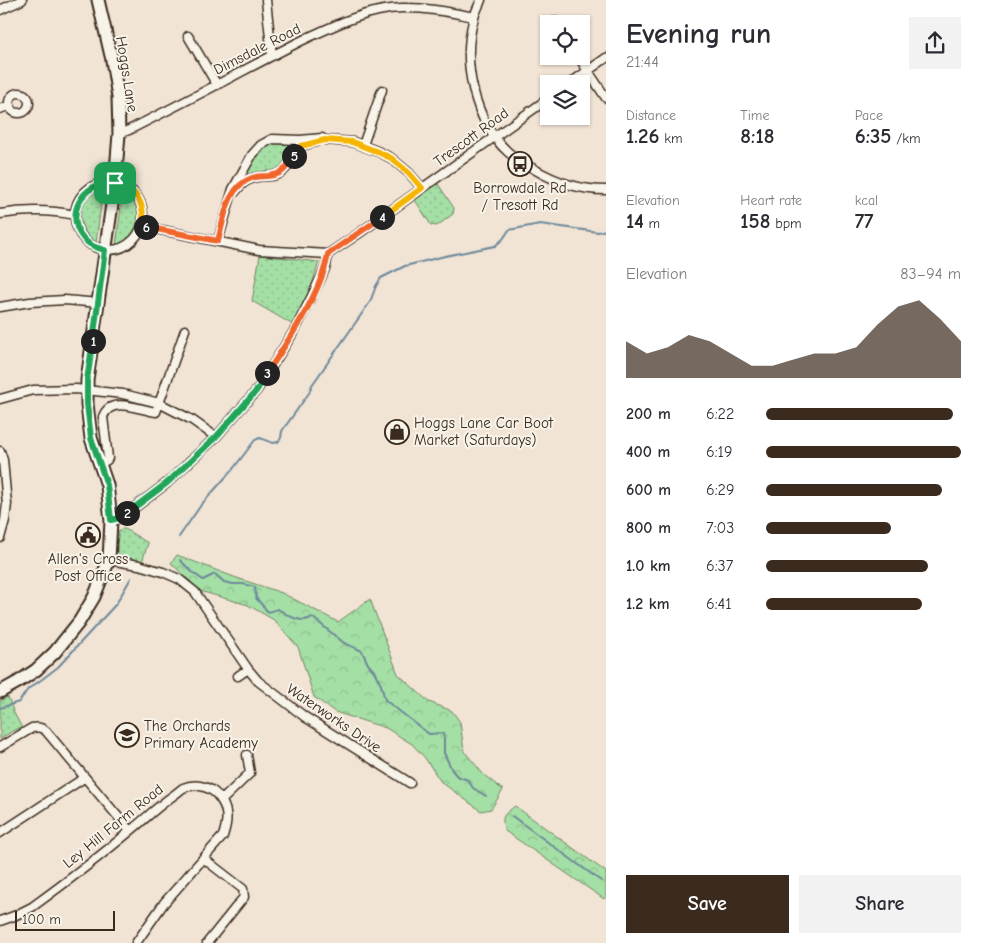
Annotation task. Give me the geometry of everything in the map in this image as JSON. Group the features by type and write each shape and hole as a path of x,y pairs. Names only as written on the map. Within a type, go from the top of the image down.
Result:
{"street":[{"path":"0,10 22,0"},
{"name":"Hoggs Lane","path":"0,692 36,670 55,652 79,622 94,597 109,560 111,520 107,485 91,438 86,390 115,183 119,134 118,97 112,60 98,0"},
{"path":"266,0 272,56"},
{"path":"481,0 474,17 469,53 470,71 473,92 480,111 494,137 509,153 548,177 578,187 606,190"},
{"name":"Dimsdale Road","path":"119,134 333,26 377,12 402,8 452,12 474,17"},
{"path":"188,36 217,85"},
{"path":"581,75 606,58"},
{"path":"584,65 606,98"},
{"path":"363,145 382,90"},
{"name":"Trescott Road","path":"328,254 540,104"},
{"path":"0,109 10,105"},
{"path":"218,241 233,189 252,156 261,145 272,139 300,140 322,138 363,145 391,158 409,173 422,188"},
{"path":"230,197 241,185 251,178 280,174 301,146 325,140"},
{"path":"109,182 123,185 130,189 139,199 143,211 142,226 138,235 131,243 110,251 95,247 83,238 76,224 75,215 80,198 88,190 109,182"},
{"path":"0,214 41,210 75,215"},
{"path":"111,520 120,518 167,483 216,437 257,390 296,328 322,278 328,254 259,250 142,226"},
{"path":"0,307 38,301 65,300 99,303"},
{"path":"100,464 108,458 104,412 111,406 120,405 156,412 185,330"},
{"path":"0,399 33,390 76,389 123,394 159,403 192,420 216,437"},
{"path":"0,451 3,460 7,504 0,538"},
{"name":"Waterworks Drive","path":"109,560 139,565 179,579 195,592 258,682 305,717 410,783"},
{"path":"238,676 248,669"},
{"path":"0,747 32,728 42,728 130,831"},
{"path":"136,943 164,903 223,836 227,823 226,811 222,800 250,772 247,755"},
{"path":"0,834 84,778"},
{"name":"Ley Hill Farm Road","path":"0,921 32,907 130,831 163,802 184,788 206,787 216,793 222,800"},
{"path":"203,858 243,889 244,897 207,943"}],"green space":[{"path":"274,141 298,143 290,151 286,164 276,173 247,176 261,146"},
{"path":"438,184 454,208 453,214 437,226 431,225 415,200"},
{"path":"103,189 96,243 83,229 80,213 87,199"},
{"path":"123,191 136,206 139,221 137,229 132,235 116,246"},
{"path":"260,255 319,262 307,300 293,325 252,301"},
{"path":"125,529 148,543 142,562 121,556 117,551 119,531"},
{"path":"177,555 282,593 338,622 370,599 398,674 429,702 452,711 460,722 464,751 484,775 503,790 491,809 481,811 441,782 425,758 412,744 386,728 335,712 314,697 298,647 274,620 248,605 200,591 171,563"},
{"path":"8,697 22,728 14,730 0,739 0,701"},
{"path":"515,806 606,872 606,897 604,899 505,831 503,818"}],"waterway":[{"path":"179,537 201,505 233,469 255,440 260,438 273,443 278,442 282,431 309,393 312,385 370,302 381,278 405,266 495,246 509,230 540,224 598,232 606,230"},
{"path":"180,560 203,580 215,574 224,582 255,587 256,598 268,612 278,609 299,620 312,617 344,643 362,651 381,685 385,700 429,734 443,733 444,753 452,770 457,776 468,780 473,788 486,796"},
{"path":"0,708 19,702 28,689 58,667 116,604 131,578"},
{"path":"512,816 601,881"}],"place":[{"name":"Borrowdale Rd / Tresott Rd","path":"520,164"},
{"name":"Hoggs Lane Car Boot Market (Saturdays)","path":"397,432"},
{"name":"Allen's Cross Post Office","path":"88,535"},
{"name":"The Orchards Primary Academy","path":"127,735"}],"route":[{"path":"325,140 352,142 363,145 391,158 409,173 422,188 328,254 322,278 296,328 257,390 216,437 167,483 120,518 111,520 107,485 91,438 86,390 105,250 95,247 83,238 76,224 75,215 80,198 88,190 100,184 115,183 130,189 139,199 144,219 142,226 218,241 230,197 241,185 251,178 280,174 301,146 325,140"}]}
